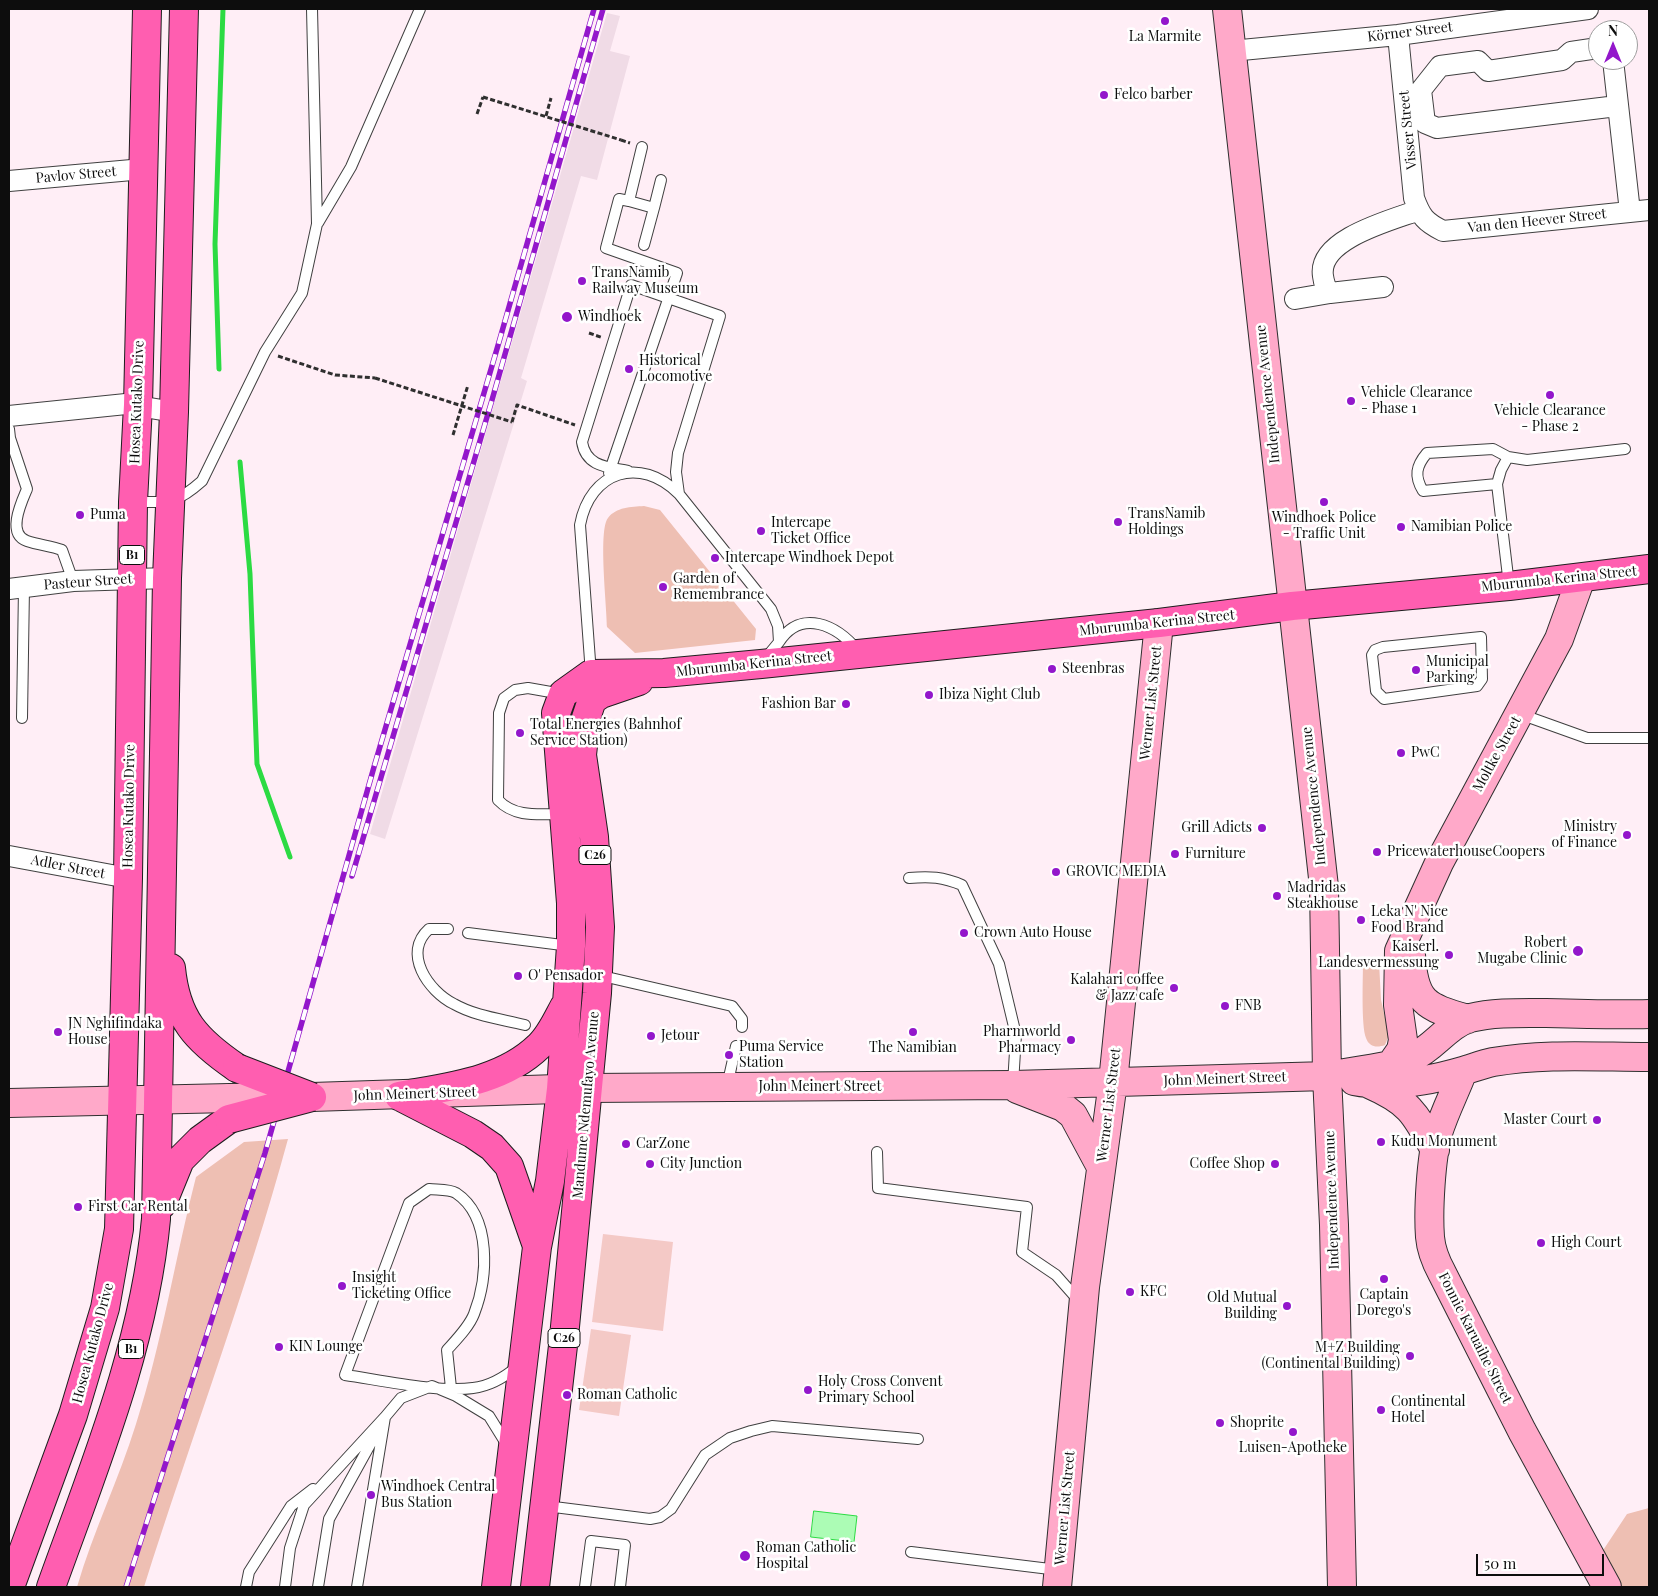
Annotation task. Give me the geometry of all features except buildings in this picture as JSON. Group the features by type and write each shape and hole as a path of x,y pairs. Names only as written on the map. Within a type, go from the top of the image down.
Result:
{"main road":[{"name":"Hosea Kutako Drive","path":"10,1587 73,1415 105,1308 119,1229 128,878 132,502 138,405 147,9"},
{"name":"B1","path":"51,1587 124,1382 152,1255 156,1219 160,864 184,9"},
{"name":"Mburumba Kerina Street","path":"596,684 664,673 1159,623 1292,606 1509,586 1649,569"},
{"path":"563,694 596,684"},
{"name":"Mandume Ndemufayo Avenue","path":"535,1587 588,1088 598,974 600,927 594,837 582,755 586,718 596,684"},
{"name":"Mandume Ndemufayo Avenue","path":"496,1587 537,1247 550,1180 561,1089 568,999 571,903 556,713 563,694"},
{"path":"160,864 172,976 177,1000 193,1032 202,1042 237,1068 312,1097"},
{"path":"399,1096 476,1081 516,1064 541,1045 568,999"},
{"path":"399,1096 473,1134 492,1147 509,1166 537,1247"},
{"path":"156,1219 180,1160 230,1109 312,1097"}],"street":[{"name":"Independence Avenue","path":"1226,9 1324,887 1327,1076 1334,1225 1342,1587"},
{"name":"Körner Street","path":"1231,51 1398,35 1500,15 1588,9"},
{"name":"Visser Street","path":"1398,35 1414,198 1423,216"},
{"path":"1588,49 1571,52 1562,60 1488,71 1478,61 1440,66 1421,90 1425,124 1437,128 1617,106"},
{"path":"1614,70 1617,106 1640,211"},
{"name":"Pavlov Street","path":"9,181 143,169"},
{"name":"Van den Heever Street","path":"1423,216 1443,231 1640,211"},
{"path":"1330,293 1325,288 1322,267 1328,254 1355,234 1423,216"},
{"path":"1294,299 1383,287"},
{"path":"9,416 121,404 138,405 174,412"},
{"name":"Pasteur Street","path":"16,588 73,581 167,578"},
{"name":"Moltke Street","path":"1392,1063 1401,1050 1403,1040 1398,1005 1399,950 1439,863 1559,639 1581,578"},
{"name":"Werner List Street","path":"1058,1578 1083,1306 1113,1082 1159,623"},
{"name":"Adler Street","path":"9,856 128,878"},
{"name":"Moltke Street","path":"1409,928 1413,978 1419,994 1426,1003 1468,1019"},
{"name":"John Meinert Street","path":"312,1097 399,1096 588,1088 1010,1085 1327,1076 1413,1057 1426,1049 1438,1037 1468,1019 1495,1014 1641,1014"},
{"path":"1639,1057 1639,1050 1644,1040 1644,1026 1639,1019 1641,1014"},
{"name":"John Meinert Street","path":"1327,1076 1368,1084 1400,1083 1463,1071 1491,1062 1530,1057 1639,1057"},
{"name":"Fonnie Karuaihe Street","path":"1463,1071 1445,1115 1435,1150 1430,1238 1437,1263 1522,1431 1608,1587"},
{"path":"1368,1084 1402,1101 1413,1112 1435,1150"},
{"path":"1010,1085 1063,1107 1073,1115 1101,1167"},
{"path":"9,1103 158,1100 230,1109"}],"lane":[{"path":"132,502 171,502 190,492 202,481 265,352 302,292 318,224 312,9"},
{"path":"318,224 351,167 420,9"},
{"path":"629,201 642,147"},
{"path":"644,245 662,180"},
{"path":"596,684 580,525 583,509 591,494 603,482 612,468 677,273 606,248 619,199 654,208"},
{"path":"679,494 676,472 680,445 720,316 631,285 585,428 582,442 586,456 598,465 659,478 679,494 771,609 778,626 779,642"},
{"path":"9,429 10,438 27,488 17,513 18,532 26,541 62,550 73,581"},
{"path":"1497,484 1423,491 1417,481 1418,465 1427,453 1493,449 1508,457 1527,460 1625,448"},
{"path":"1508,457 1501,470 1497,484 1509,586"},
{"path":"603,482 618,475 634,472"},
{"path":"16,588 22,718"},
{"path":"761,664 786,631 794,625 814,624 832,628 841,633 860,654"},
{"path":"1481,637 1482,679 1477,686 1384,699 1376,691 1372,655 1375,650 1383,647 1481,637"},
{"path":"563,694 528,688 515,690 504,698 499,713 498,800 505,808 516,813 564,814"},
{"path":"1520,714 1587,738 1649,738"},
{"path":"909,878 932,876 946,878 962,885 999,964 1016,1035 1010,1085"},
{"path":"448,929 429,929 424,934 417,951 419,968 437,991 460,1007 481,1015 524,1025"},
{"path":"468,933 571,946"},
{"path":"598,974 732,1006 742,1019 742,1027"},
{"path":"726,1087 736,1046"},
{"path":"877,1152 878,1188 1027,1207 1022,1252 1056,1275 1083,1306"},
{"path":"451,1388 446,1350 474,1315 482,1285 484,1251 481,1230 469,1204 454,1192 429,1189 409,1203 345,1375 451,1388 474,1388 503,1378 524,1360"},
{"path":"285,1587 290,1548 304,1505 401,1398 432,1386 456,1396 489,1416 512,1453"},
{"path":"318,1587 328,1519 385,1416"},
{"path":"357,1587 385,1416"},
{"path":"544,1506 650,1519 660,1517 671,1509 705,1455 730,1438 772,1426 918,1439"},
{"path":"246,1587 249,1572 291,1506 335,1472"},
{"path":"584,1587 591,1541 625,1545 620,1587"},
{"path":"911,1552 1058,1578"}],"path":[{"path":"477,114 483,97 621,140"},
{"path":"546,116 551,98"},
{"path":"265,352 335,375 375,378 512,422 517,405 585,428"},
{"path":"453,436 468,385"}],"shaded area":[{"path":"607,13 620,16 610,51 630,56 597,180 581,176 521,378 527,381 385,839 370,834"},
{"path":"644,506 660,510 756,629 755,640 635,653 607,627 603,552 605,525 611,514 615,512 624,508"},
{"path":"1374,960 1379,962 1381,1000 1389,1035 1385,1045 1379,1046 1371,1045 1367,1041 1363,1023 1363,962"},
{"path":"288,1139 237,1308 144,1587 77,1587 129,1445 145,1393 161,1332 196,1177 244,1142"},
{"path":"603,1234 673,1242 663,1331 592,1322"},
{"path":"591,1329 631,1335 619,1416 579,1410"},
{"path":"1649,1508 1649,1587 1607,1587 1594,1564 1627,1514"},
{"path":"814,1511 857,1516 854,1542 811,1537"}],"waterway":[{"path":"219,369 215,244 223,9"},
{"path":"240,462 250,574 257,764 290,857"}],"railway":[{"path":"126,1587 265,1153 374,767 499,342 594,9"},
{"path":"352,876 492,400 603,9"}],"place":[{"name":"La Marmite","path":"1165,21"},
{"name":"Felco barber","path":"1104,95"},
{"name":"TransNamib Railway Museum","path":"582,281"},
{"name":"Windhoek","path":"567,317"},
{"name":"Historical Locomotive","path":"629,369"},
{"name":"Vehicle Clearance - Phase 2","path":"1550,395"},
{"name":"Vehicle Clearance - Phase 1","path":"1351,401"},
{"name":"Windhoek Police - Traffic Unit","path":"1324,502"},
{"name":"Puma","path":"80,515"},
{"name":"TransNamib Holdings","path":"1118,522"},
{"name":"Namibian Police","path":"1401,527"},
{"name":"Intercape Ticket Office","path":"761,531"},
{"name":"Intercape Windhoek Depot","path":"715,558"},
{"name":"Garden of Remembrance","path":"663,587"},
{"name":"Steenbras","path":"1052,669"},
{"name":"Municipal Parking","path":"1416,670"},
{"name":"Ibiza Night Club","path":"929,695"},
{"name":"Fashion Bar","path":"846,704"},
{"name":"Total Energies (Bahnhof Service Station)","path":"520,733"},
{"name":"PwC","path":"1401,753"},
{"name":"Grill Adicts","path":"1262,828"},
{"name":"Ministry of Finance","path":"1627,835"},
{"name":"PricewaterhouseCoopers","path":"1377,852"},
{"name":"Furniture","path":"1175,854"},
{"name":"GROVIC MEDIA","path":"1056,872"},
{"name":"Madridas Steakhouse","path":"1277,896"},
{"name":"Leka N' Nice Food Brand","path":"1361,920"},
{"name":"Crown Auto House","path":"964,933"},
{"name":"Robert Mugabe Clinic","path":"1578,951"},
{"name":"Kaiserl. Landesvermessung","path":"1449,955"},
{"name":"O' Pensador","path":"518,976"},
{"name":"Kalahari coffee & Jazz cafe","path":"1174,988"},
{"name":"FNB","path":"1225,1006"},
{"name":"JN Nghifindaka House","path":"58,1032"},
{"name":"The Namibian","path":"913,1032"},
{"name":"Jetour","path":"651,1036"},
{"name":"Pharmworld Pharmacy","path":"1071,1040"},
{"name":"Puma Service Station","path":"729,1055"},
{"name":"Master Court","path":"1597,1120"},
{"name":"Kudu Monument","path":"1381,1142"},
{"name":"CarZone","path":"626,1144"},
{"name":"City Junction","path":"650,1164"},
{"name":"Coffee Shop","path":"1275,1164"},
{"name":"First Car Rental","path":"78,1207"},
{"name":"High Court","path":"1541,1243"},
{"name":"Captain Dorego's","path":"1384,1279"},
{"name":"Insight Ticketing Office","path":"342,1286"},
{"name":"KFC","path":"1130,1292"},
{"name":"Old Mutual Building","path":"1287,1306"},
{"name":"KIN Lounge","path":"279,1347"},
{"name":"M+Z Building (Continental Building)","path":"1410,1356"},
{"name":"Holy Cross Convent Primary School","path":"808,1390"},
{"name":"Roman Catholic","path":"567,1395"},
{"name":"Continental Hotel","path":"1381,1410"},
{"name":"Shoprite","path":"1220,1423"},
{"name":"Luisen-Apotheke","path":"1293,1432"},
{"name":"Windhoek Central Bus Station","path":"371,1495"},
{"name":"Roman Catholic Hospital","path":"745,1556"}]}
